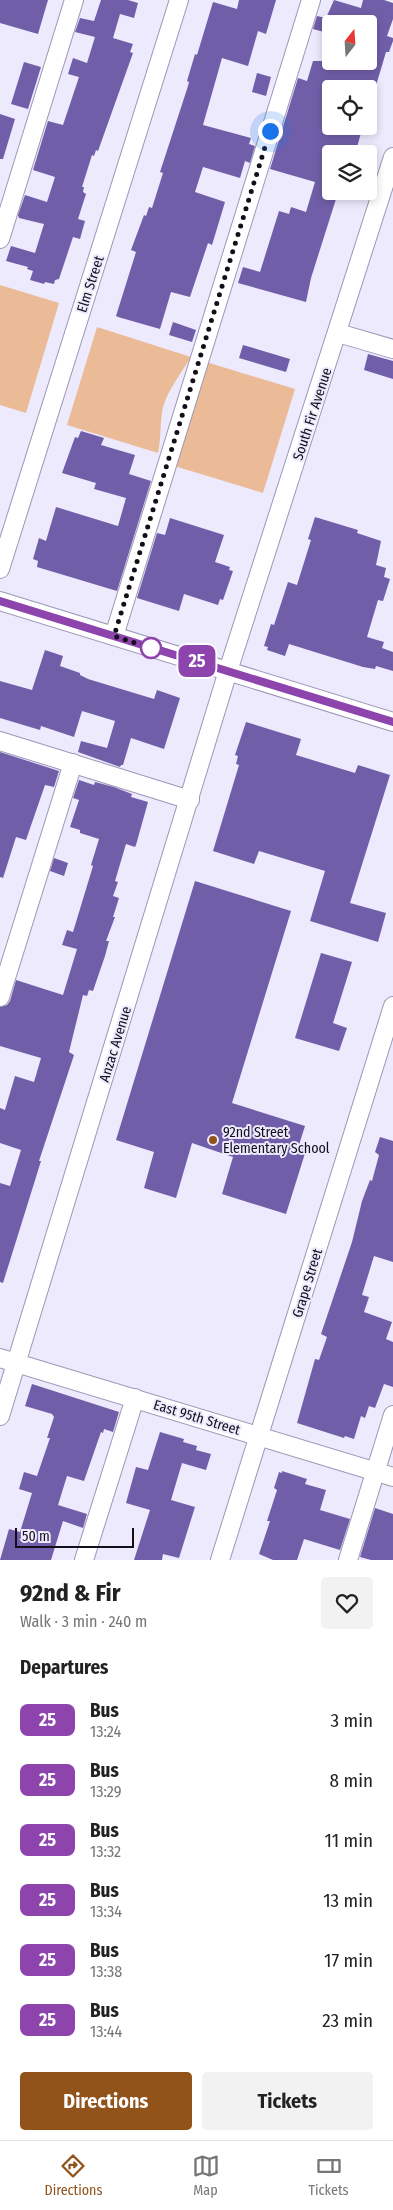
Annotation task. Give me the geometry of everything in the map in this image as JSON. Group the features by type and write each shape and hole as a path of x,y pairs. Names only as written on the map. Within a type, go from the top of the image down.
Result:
{"street":[{"path":"0,239 74,0"},
{"name":"Elm Street","path":"0,569 179,0"},
{"path":"114,636 311,0"},
{"name":"South Fir Avenue","path":"228,671 391,168"},
{"path":"338,333 393,349"},
{"path":"0,601 393,722"},
{"name":"Anzac Avenue","path":"0,1416 228,671"},
{"path":"0,740 190,800"},
{"path":"0,997 73,764"},
{"name":"Grape Street","path":"220,1560 393,1006"},
{"name":"East 95th Street","path":"0,1358 393,1477"},
{"path":"84,1560 135,1398"},
{"path":"348,1560 393,1416"}],"shaded area":[{"path":"0,285 59,303 26,413 0,405"},
{"path":"97,327 191,357 166,398 161,418 158,453 67,425"},
{"path":"203,361 295,389 263,493 171,465"}],"building":[{"path":"0,0 48,0 38,34 0,23"},
{"path":"101,0 128,0 138,3 134,18 120,14 113,38 133,44 130,52 133,53 98,151 96,150 94,156 92,155 82,187 84,187 83,192 86,194 78,219 85,221 80,239 73,237 59,279 55,280 54,284 45,282 44,284 30,280 33,271 27,269 28,267 6,261 11,246 35,253 44,224 19,218 18,215 25,195 47,202 55,177 33,170 48,121 63,125 79,77 68,74 73,58 87,63 95,37 75,32 80,18 94,21"},
{"path":"239,0 276,0 266,34 258,31 248,66 222,58 203,125 251,138 249,144 255,146 250,163 245,161 240,178 203,167 195,192 225,202 212,245 208,243 190,297 171,292 160,329 118,317 116,316 136,252 131,250 144,215 146,216 149,207 152,208 163,173 160,172 188,86 189,82 187,81 195,54 197,55 213,2 237,9"},
{"path":"334,0 361,8 363,0 384,0 393,3 393,19 387,36 393,38 393,41 389,52 386,52 377,82 377,80 322,80 322,135 360,135 358,145 322,145 322,200 336,200 311,278 306,302 238,283 243,267 260,272 279,211 289,214 291,207 306,212 315,182 270,169 298,78 307,81 313,61 322,61 322,70 378,70 378,15 327,15"},
{"path":"317,16 322,17 322,32 313,29"},
{"path":"24,62 41,67 28,109 11,104"},
{"path":"257,73 271,77 266,96 252,92"},
{"path":"0,114 15,119 3,159 0,159"},
{"path":"173,322 196,330 192,342 169,335"},
{"path":"243,345 290,359 286,372 239,358"},
{"path":"368,354 393,361 393,379 364,370"},
{"path":"81,431 104,438 101,445 135,455 129,474 151,481 117,591 37,567 38,561 33,559 39,538 46,541 56,507 118,526 126,498 94,489 96,483 62,473 75,437 78,438"},
{"path":"315,517 358,530 357,533 381,541 376,565 386,568 384,577 390,579 383,601 378,600 367,637 384,642 382,648 393,652 393,671 376,666 375,669 363,667 289,644 285,656 267,650 268,647 264,646 271,624 274,625 288,582 297,585 311,540 308,539"},
{"path":"170,518 224,535 215,562 230,567 229,570 233,571 223,600 220,599 218,605 184,594 179,611 137,598 157,533 165,535"},
{"path":"45,650 63,656 60,666 80,673 80,675 88,679 154,699 157,690 180,698 164,749 131,738 123,765 120,767 78,752 81,741 107,748 115,721 82,711 74,737 41,726 40,730 0,718 0,681 32,690"},
{"path":"246,722 301,739 296,755 355,773 358,765 390,775 350,903 386,913 378,942 310,921 325,871 259,851 254,864 213,851 239,765 236,764 238,756 235,755"},
{"path":"0,752 59,771 54,787 45,785 26,840 16,837 3,878 0,877"},
{"path":"79,780 94,785 95,782 114,787 132,794 131,797 148,802 135,847 126,844 115,881 118,882 113,896 119,898 113,917 115,917 106,941 109,941 105,956 93,991 89,990 87,996 83,995 69,1052 74,1055 39,1161 41,1161 3,1283 0,1282 0,1183 10,1186 21,1150 0,1143 0,1108 5,1110 15,1076 34,1082 41,1058 0,1046 0,1007 7,1005 10,1001 16,980 63,995 77,949 62,945 67,930 73,932 99,839 80,833 80,830 70,827 79,800 73,798"},
{"path":"54,858 68,863 64,876 50,871"},
{"path":"195,881 291,911 232,1103 305,1126 299,1145 307,1147 286,1214 222,1194 233,1157 192,1143 176,1198 144,1188 154,1152 116,1140"},
{"path":"321,953 352,962 333,1023 347,1028 339,1051 295,1038"},
{"path":"380,1137 393,1141 393,1262 374,1256 362,1295 369,1297 364,1312 392,1322 386,1339 393,1342 393,1387 384,1384 375,1408 369,1406 365,1418 361,1416 354,1439 345,1436 344,1438 297,1423 315,1359 319,1360 327,1337 321,1334 352,1242 362,1201 370,1180 372,1181 379,1155 375,1152"},
{"path":"32,1384 119,1412 113,1432 104,1429 103,1433 101,1432 84,1481 67,1476 58,1505 87,1514 83,1528 63,1521 51,1560 0,1560 9,1529 20,1532 32,1493 19,1489 24,1472 37,1476 50,1438 47,1438 54,1417 52,1414 25,1406"},
{"path":"160,1432 184,1439 183,1442 197,1446 196,1450 211,1454 206,1470 182,1463 171,1500 195,1507 179,1558 163,1554 162,1560 134,1560 150,1510 126,1503 136,1467 148,1470"},
{"path":"282,1471 307,1479 305,1484 326,1490 320,1510 350,1519 340,1550 304,1539 297,1560 273,1560 259,1554 270,1521 267,1521 277,1490 274,1488 279,1472 282,1473"},
{"path":"375,1508 393,1514 393,1560 371,1560 360,1557"}],"bus line":[{"name":"25","path":"0,601 393,722"}],"place":[{"name":"92nd Street Elementary School","path":"213,1140"}],"route":[{"path":"151,648 114,636 270,131"}]}
